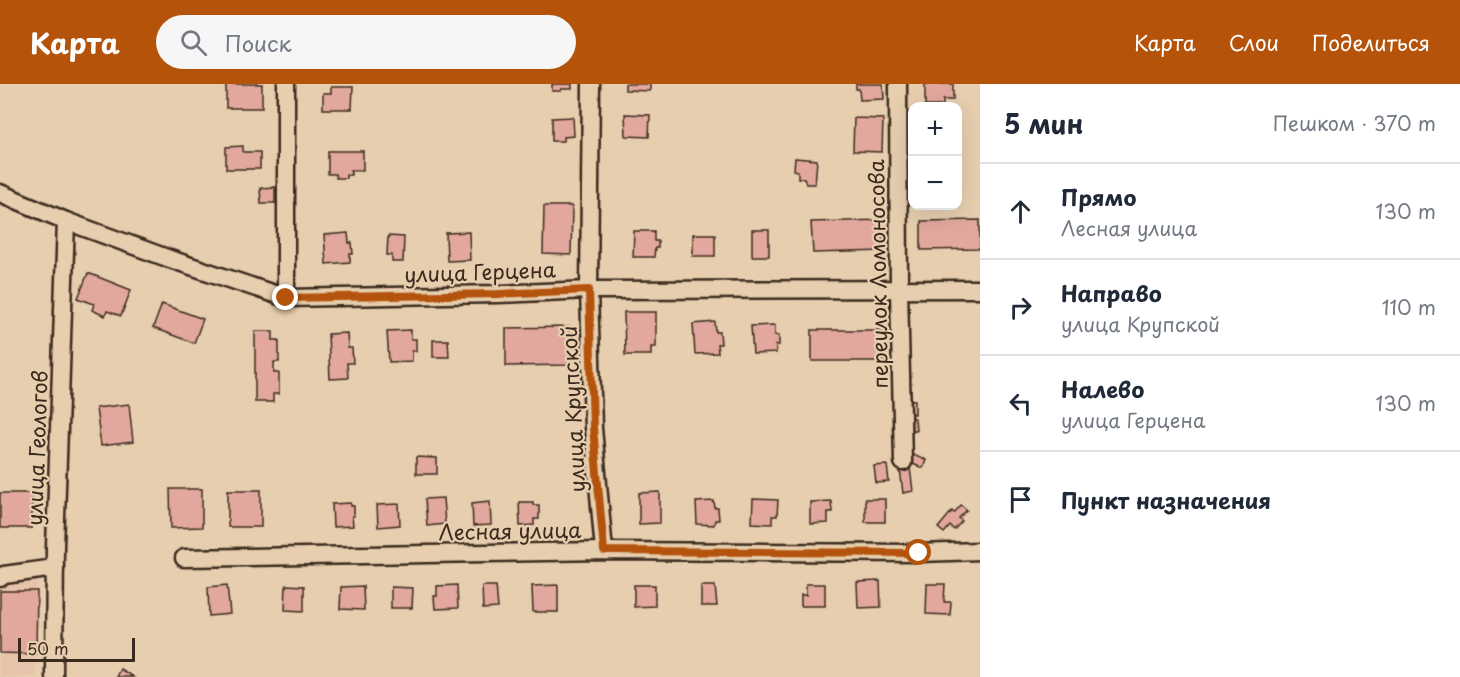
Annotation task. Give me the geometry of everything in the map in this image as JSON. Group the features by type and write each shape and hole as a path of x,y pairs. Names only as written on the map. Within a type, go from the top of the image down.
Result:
{"street":[{"path":"286,84 286,298"},
{"name":"улица Крупской","path":"591,84 589,290 593,428 604,551"},
{"name":"переулок Ломоносова","path":"898,84 898,289 903,462"},
{"name":"улица Герцена","path":"0,193 66,221 286,298 589,290 980,289"},
{"name":"улица Геологов","path":"54,677 55,568 66,221"},
{"name":"Лесная улица","path":"184,558 604,551 919,553 980,551"},
{"path":"0,578 4,575 55,568"}],"shaded area":[{"path":"0,566 38,567 35,677 0,677"}],"building":[{"path":"226,84 262,84 262,108 226,108"},
{"path":"552,84 572,84 572,89 552,91"},
{"path":"625,84 650,84 650,91 625,90"},
{"path":"856,84 883,84 884,99 860,100"},
{"path":"925,84 953,84 953,100 925,102"},
{"path":"331,87 353,87 352,109 323,109 323,93 331,93"},
{"path":"625,114 650,115 649,137 626,136"},
{"path":"573,117 574,136 564,137 564,141 552,141 552,118"},
{"path":"854,118 883,119 882,152 853,151"},
{"path":"243,146 243,152 260,152 260,169 226,169 226,147"},
{"path":"328,151 363,151 363,170 351,170 351,175 346,175 346,178 336,178 335,174 328,174"},
{"path":"795,158 817,160 815,184 806,184 804,178 798,178 798,171 794,170"},
{"path":"275,187 275,203 261,203 260,188"},
{"path":"544,206 572,206 571,255 543,254"},
{"path":"882,220 883,251 813,253 811,222"},
{"path":"980,220 980,249 921,250 921,221"},
{"path":"752,230 769,230 769,256 752,256"},
{"path":"634,231 654,231 654,241 658,241 658,248 655,248 654,257 633,257"},
{"path":"469,232 470,260 447,261 446,233"},
{"path":"348,233 353,254 350,254 350,262 326,264 324,235"},
{"path":"693,234 715,234 715,256 693,256"},
{"path":"388,236 404,237 403,262 392,262 392,255 387,255"},
{"path":"88,273 131,290 121,316 107,311 105,316 92,310 94,304 78,298"},
{"path":"162,304 203,319 194,343 153,328"},
{"path":"624,312 656,312 656,347 651,347 651,355 625,355"},
{"path":"715,322 716,332 720,332 721,344 717,344 718,353 695,354 693,324"},
{"path":"775,325 775,335 779,335 776,353 753,354 751,326"},
{"path":"569,327 569,365 506,366 506,328"},
{"path":"411,330 411,339 416,339 416,351 412,351 412,361 389,362 387,331"},
{"path":"812,330 885,330 885,361 812,361"},
{"path":"255,331 273,331 273,340 279,340 279,362 274,362 274,373 279,373 279,394 273,394 273,402 255,402"},
{"path":"347,333 348,348 352,348 353,363 347,363 348,378 330,379 328,334"},
{"path":"433,340 448,340 449,357 433,357"},
{"path":"907,400 915,400 915,414 906,414"},
{"path":"129,404 133,442 101,446 96,408"},
{"path":"907,418 915,418 916,430 908,430"},
{"path":"910,454 926,460 923,468 907,462"},
{"path":"416,457 437,458 437,474 416,474"},
{"path":"887,465 889,482 876,483 874,466"},
{"path":"910,468 913,491 903,493 900,469"},
{"path":"170,489 202,489 202,527 171,528"},
{"path":"228,490 261,490 261,527 228,527"},
{"path":"660,492 660,523 639,524 639,493"},
{"path":"0,493 32,493 32,528 0,528"},
{"path":"443,498 445,524 427,526 425,499"},
{"path":"753,499 778,500 777,516 772,516 772,524 752,523"},
{"path":"865,499 885,499 885,522 865,522"},
{"path":"490,501 491,525 473,526 472,503"},
{"path":"714,501 715,508 718,508 719,520 715,520 714,525 697,524 696,502"},
{"path":"831,501 832,512 828,512 828,523 810,524 810,502"},
{"path":"519,502 533,502 533,505 539,505 539,519 534,519 534,525 520,526"},
{"path":"351,503 351,506 354,506 353,526 333,527 332,504"},
{"path":"399,504 400,525 378,527 377,505"},
{"path":"961,505 967,510 959,518 962,521 954,530 950,526 944,533 938,528 952,511 954,513"},
{"path":"880,581 881,607 858,608 857,582"},
{"path":"806,584 825,584 825,606 801,606 801,595 806,595"},
{"path":"927,584 945,584 944,602 951,602 950,615 926,614"},
{"path":"227,585 230,614 209,616 208,587"},
{"path":"286,585 304,586 304,611 285,610"},
{"path":"457,585 458,608 435,609 434,596 437,596 437,586"},
{"path":"558,585 558,612 533,612 532,586"},
{"path":"634,585 655,585 655,606 634,607"},
{"path":"363,586 364,610 340,609 341,587"},
{"path":"482,586 496,586 498,608 483,609"},
{"path":"701,586 715,586 717,606 701,606"},
{"path":"391,587 413,588 412,608 391,608"},
{"path":"0,591 37,591 36,654 0,653"},
{"path":"120,669 133,677 116,677"}],"route":[{"path":"286,298 589,290 593,428 604,551 919,553"}]}
